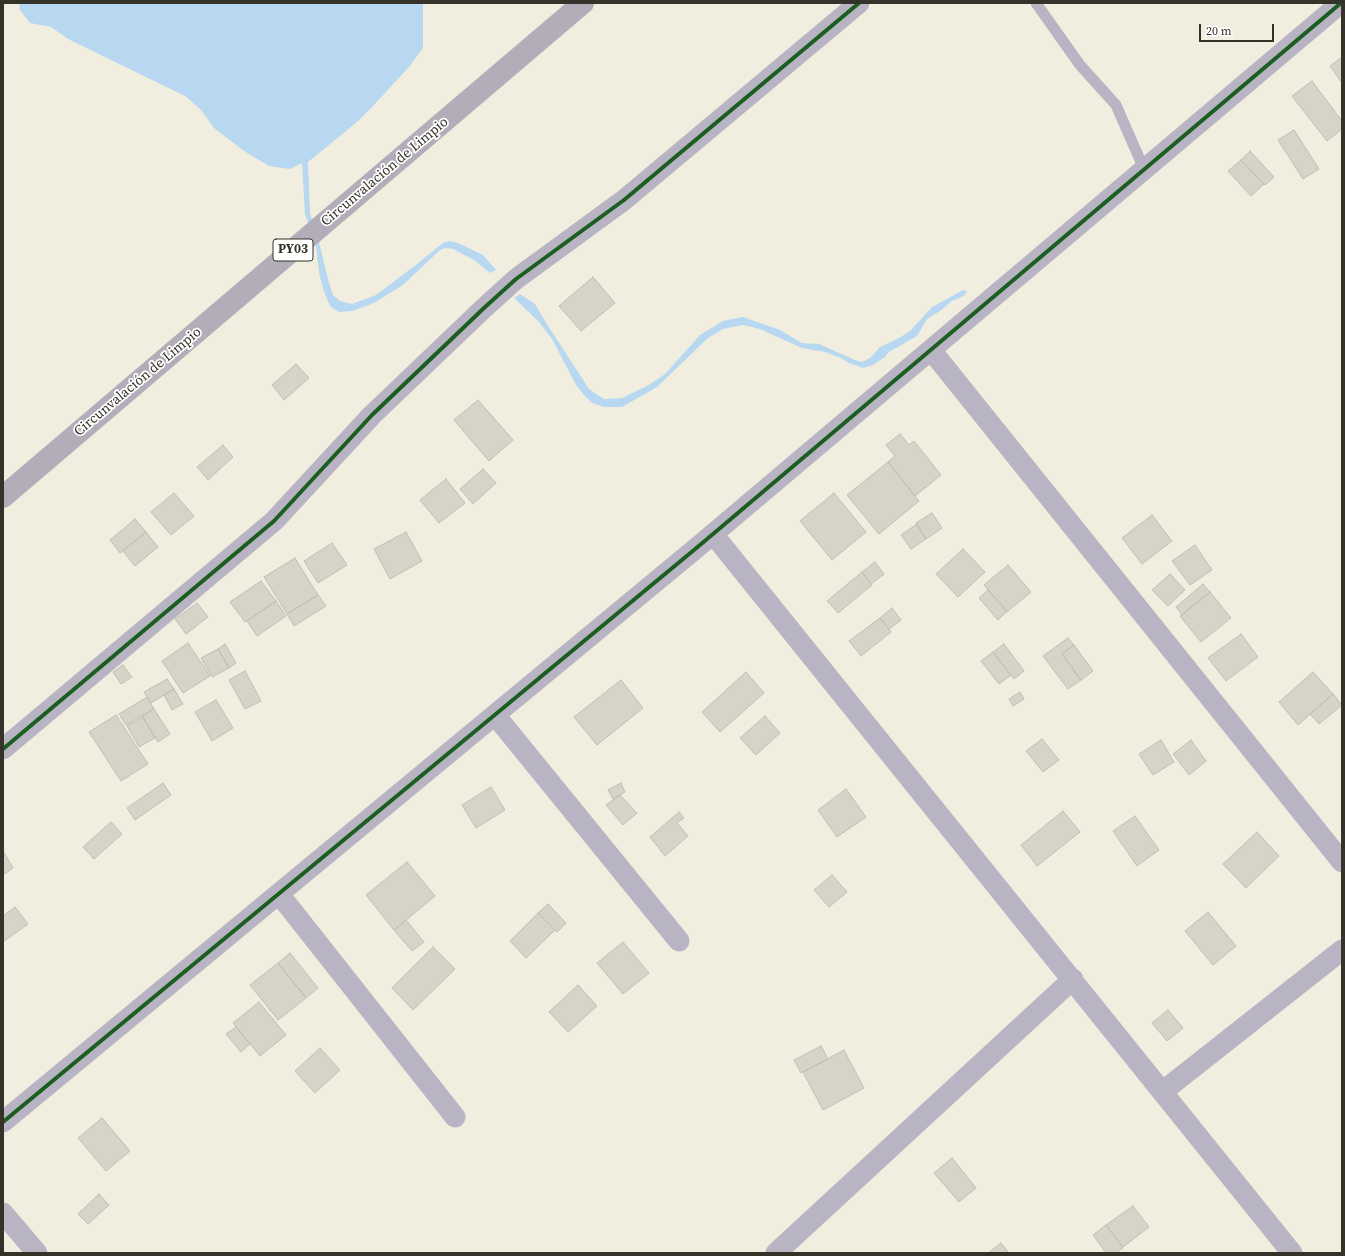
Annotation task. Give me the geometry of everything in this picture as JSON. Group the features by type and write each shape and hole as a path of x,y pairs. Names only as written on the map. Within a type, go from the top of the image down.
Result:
{"highway":[{"name":"Circunvalación de Limpio","path":"3,497 583,3"}],"street":[{"path":"3,749 274,521 372,415 516,279 624,200 859,3"},
{"path":"3,1122 713,534 1342,3"},
{"path":"931,350 1342,862"},
{"path":"713,534 1073,979 1292,1253"},
{"path":"495,715 679,941"},
{"path":"279,894 455,1118"},
{"path":"1162,1092 1342,950"},
{"path":"776,1253 1073,979"},
{"path":"3,1213 37,1253"}],"lane":[{"path":"1036,3 1080,65 1116,105 1144,169"}],"water":[{"path":"19,3 423,3 423,48 409,67 357,122 308,162 310,213 329,283 333,295 340,301 352,304 376,295 443,243 449,241 458,243 483,255 496,270 490,273 474,260 453,249 445,248 440,250 403,285 374,303 352,311 339,312 330,306 323,289 319,272 316,246 305,214 302,163 290,169 269,166 244,151 214,128 201,110 185,96 68,39 51,27 30,23 20,10"},
{"path":"963,290 967,291 964,296 952,301 927,319 917,336 889,352 885,357 873,365 863,368 825,352 802,348 760,329 743,325 723,329 708,338 657,387 622,407 604,407 592,403 584,395 576,385 552,339 539,322 514,298 520,294 535,304 589,389 604,399 622,398 649,385 665,374 700,335 723,321 743,317 780,330 802,343 819,344 862,362 870,358 880,347 910,331 932,307"}],"building":[{"path":"1342,57 1342,83 1330,66"},
{"path":"1312,81 1342,121 1342,129 1327,141 1292,96"},
{"path":"1294,130 1319,169 1303,179 1278,140"},
{"path":"1250,151 1274,177 1265,185 1241,160"},
{"path":"1241,160 1264,184 1251,196 1228,171"},
{"path":"593,277 615,303 581,331 559,306"},
{"path":"296,364 309,378 284,400 272,385"},
{"path":"478,400 513,440 489,461 454,420"},
{"path":"900,434 909,445 914,441 941,475 915,496 888,462 895,456 886,445"},
{"path":"223,445 233,457 208,480 197,467"},
{"path":"888,462 919,501 879,534 847,495"},
{"path":"483,469 496,483 473,504 460,489"},
{"path":"446,479 465,503 439,523 420,500"},
{"path":"174,493 194,516 171,535 151,512"},
{"path":"834,493 866,532 832,560 800,521"},
{"path":"932,513 942,528 926,539 916,523"},
{"path":"1152,515 1172,541 1142,564 1122,538"},
{"path":"135,519 146,532 120,553 110,540"},
{"path":"917,524 926,539 911,549 901,535"},
{"path":"146,532 158,547 135,566 123,551"},
{"path":"406,532 422,561 390,579 374,549"},
{"path":"332,543 347,565 318,583 304,561"},
{"path":"1195,545 1212,570 1190,585 1172,561"},
{"path":"963,549 985,572 958,597 936,574"},
{"path":"295,558 318,595 287,614 264,577"},
{"path":"875,562 884,574 871,584 862,572"},
{"path":"1008,565 1031,592 1007,612 984,585"},
{"path":"862,572 872,585 838,613 827,601"},
{"path":"1170,574 1185,590 1168,606 1152,590"},
{"path":"261,581 276,601 245,622 230,602"},
{"path":"1203,584 1210,592 1182,615 1176,607"},
{"path":"988,590 1007,611 998,620 979,598"},
{"path":"1210,592 1231,618 1201,642 1180,616"},
{"path":"318,595 326,606 294,626 287,614"},
{"path":"276,601 286,616 257,636 247,621"},
{"path":"197,603 208,617 186,634 175,619"},
{"path":"892,608 901,620 889,629 880,618"},
{"path":"880,618 891,632 861,656 849,641"},
{"path":"1241,634 1258,657 1226,681 1208,658"},
{"path":"1068,638 1074,645 1062,654 1081,680 1068,689 1043,656"},
{"path":"188,643 210,676 183,693 162,661"},
{"path":"225,644 236,663 229,668 218,649"},
{"path":"1004,644 1024,671 1014,679 993,652"},
{"path":"1074,645 1093,671 1081,680 1062,654"},
{"path":"218,649 229,668 212,677 201,658"},
{"path":"993,652 1011,675 999,684 981,661"},
{"path":"123,665 132,677 121,684 113,672"},
{"path":"245,671 261,701 245,709 229,680"},
{"path":"746,672 764,693 720,732 702,712"},
{"path":"1313,672 1333,694 1298,725 1279,702"},
{"path":"167,679 174,689 151,703 144,692"},
{"path":"621,680 643,708 597,745 574,717"},
{"path":"174,689 183,704 172,710 164,695"},
{"path":"1020,692 1024,699 1013,706 1009,699"},
{"path":"1333,694 1342,705 1319,724 1310,714"},
{"path":"147,697 154,709 126,725 119,714"},
{"path":"216,700 233,728 212,741 195,712"},
{"path":"154,709 170,734 158,742 142,716"},
{"path":"116,715 148,764 121,781 89,732"},
{"path":"765,716 780,733 756,755 740,738"},
{"path":"143,717 155,738 139,747 127,726"},
{"path":"1042,739 1059,760 1043,772 1026,751"},
{"path":"1161,740 1174,762 1153,775 1139,754"},
{"path":"1191,740 1206,761 1189,775 1173,754"},
{"path":"163,783 171,795 135,820 127,808"},
{"path":"621,783 625,792 613,799 608,790"},
{"path":"491,787 505,810 476,828 462,805"},
{"path":"846,789 866,817 837,837 818,810"},
{"path":"620,795 637,813 623,825 606,805"},
{"path":"1063,811 1080,832 1037,866 1021,845"},
{"path":"679,812 684,818 677,823 688,836 665,856 650,837"},
{"path":"1135,816 1159,850 1137,866 1113,831"},
{"path":"111,822 122,834 94,859 83,847"},
{"path":"1257,832 1279,856 1246,888 1223,864"},
{"path":"3,851 13,868 3,875"},
{"path":"407,862 435,896 394,930 366,895"},
{"path":"832,875 847,892 829,907 814,890"},
{"path":"548,904 566,923 557,932 538,913"},
{"path":"15,907 28,924 3,942 3,916"},
{"path":"1208,912 1236,946 1213,965 1185,931"},
{"path":"538,913 555,930 526,958 510,941"},
{"path":"406,920 424,942 412,951 394,930"},
{"path":"623,942 649,973 623,994 597,963"},
{"path":"433,947 455,969 413,1010 392,988"},
{"path":"290,953 318,988 306,998 278,963"},
{"path":"278,963 306,998 278,1020 250,985"},
{"path":"578,985 597,1006 568,1032 549,1012"},
{"path":"259,1002 286,1035 260,1056 233,1023"},
{"path":"1168,1010 1183,1028 1167,1041 1152,1023"},
{"path":"236,1027 250,1044 241,1052 226,1034"},
{"path":"821,1046 828,1059 801,1073 794,1060"},
{"path":"320,1048 340,1070 315,1093 295,1071"},
{"path":"844,1050 864,1088 823,1110 803,1072"},
{"path":"102,1118 130,1151 106,1171 78,1138"},
{"path":"952,1158 976,1188 959,1202 934,1173"},
{"path":"99,1194 109,1205 88,1224 78,1214"},
{"path":"1133,1206 1149,1227 1123,1247 1106,1225"},
{"path":"1106,1225 1123,1248 1116,1253 1106,1253 1093,1235"},
{"path":"1001,1243 1009,1253 988,1253"}],"cycle path":[{"path":"3,749 274,521 372,415 516,279 624,200 859,3"},
{"path":"3,1122 700,545 1341,3"}]}
